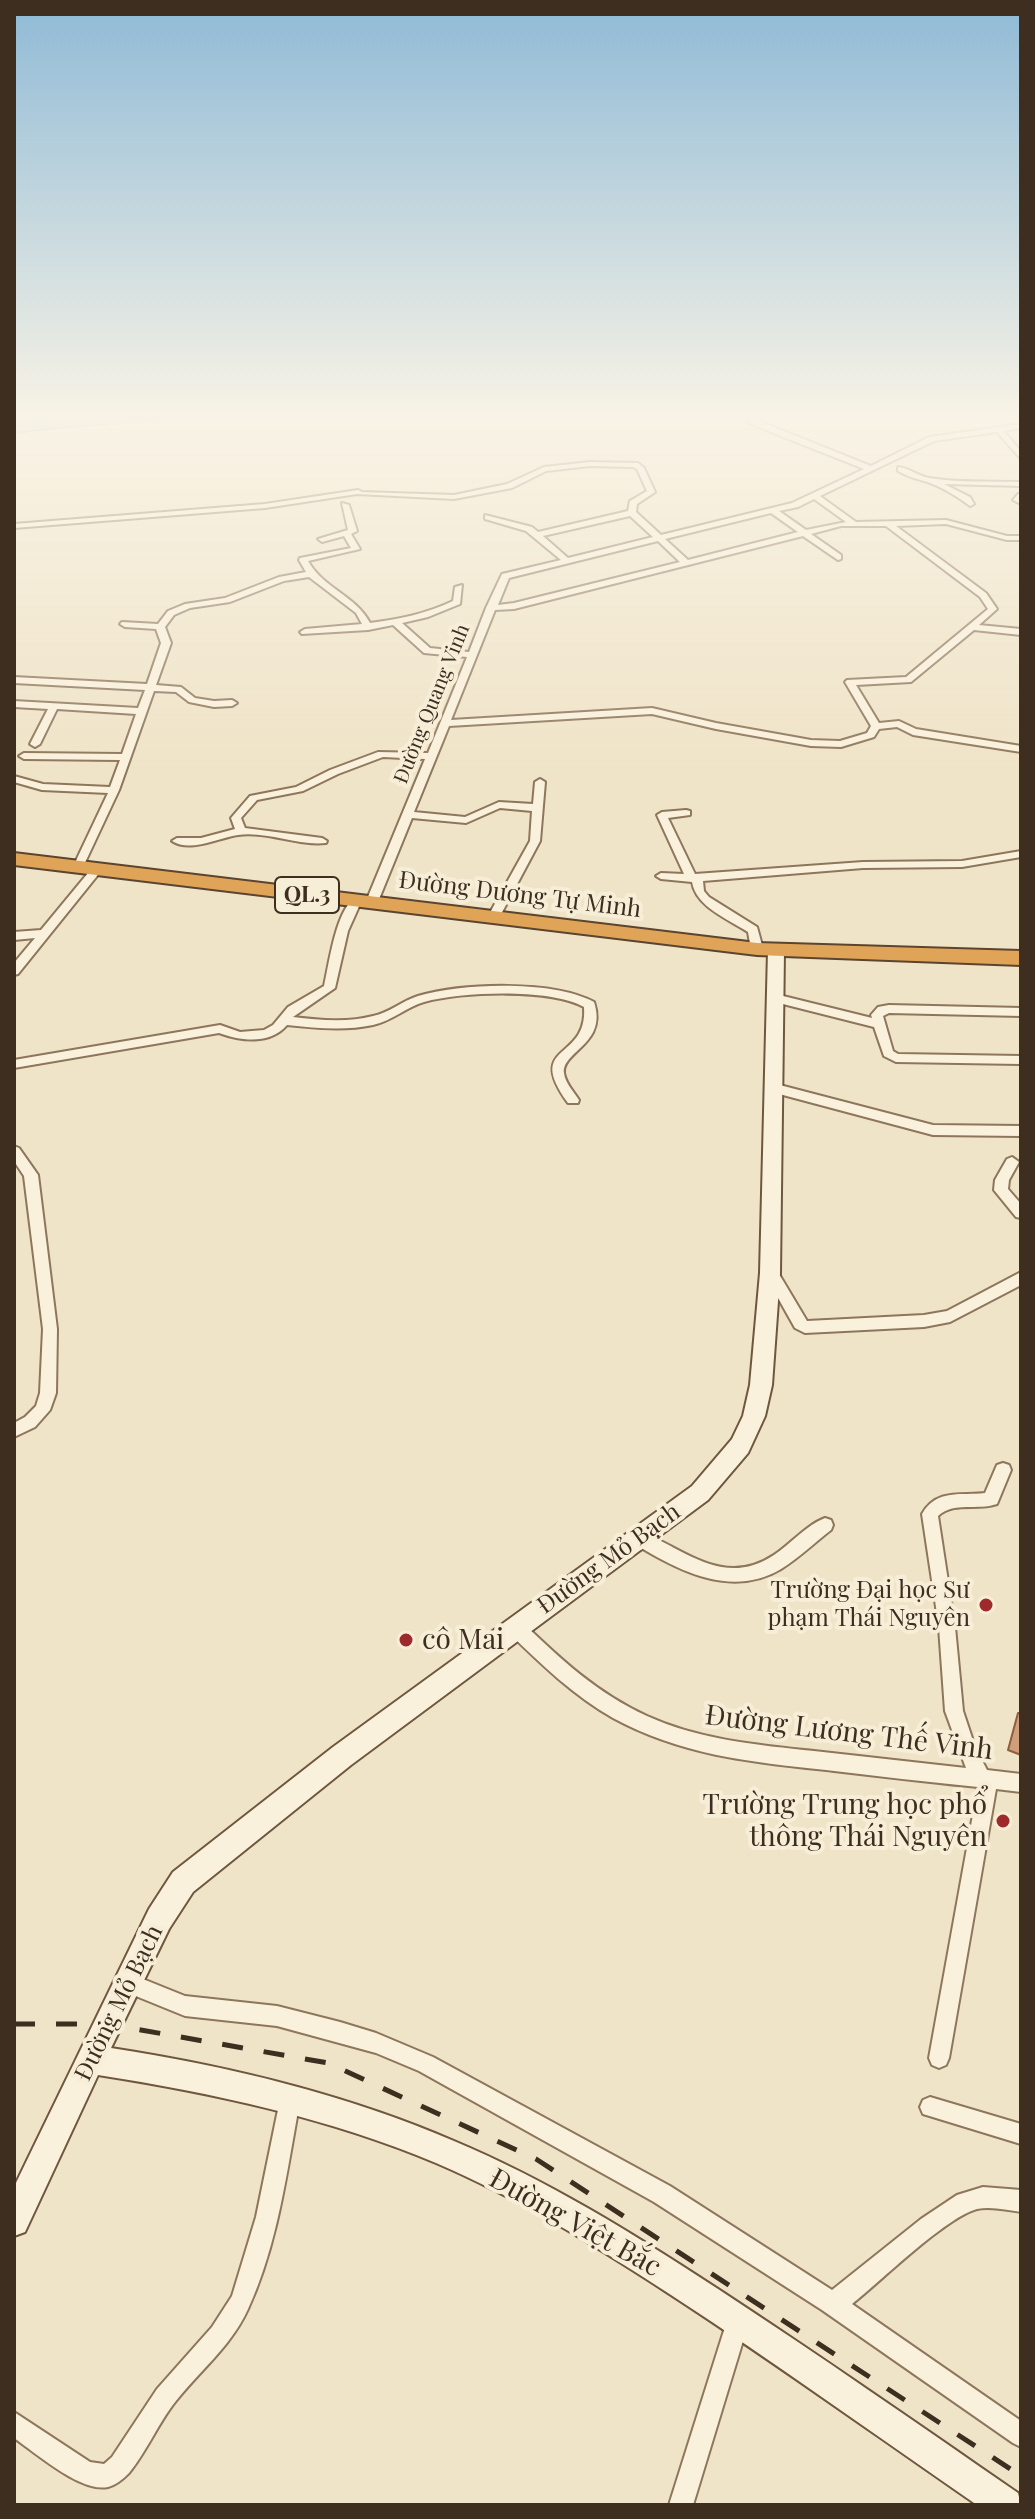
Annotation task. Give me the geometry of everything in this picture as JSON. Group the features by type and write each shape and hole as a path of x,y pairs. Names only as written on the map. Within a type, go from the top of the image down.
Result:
{"highway":[{"name":"Đường Dương Tự Minh","path":"14,859 766,950 1021,958"}],"street":[{"path":"322,539 339,536"},
{"path":"348,536 356,549 303,560 311,574 360,612 368,627"},
{"path":"538,536 565,559"},
{"path":"655,536 686,563"},
{"name":"Đường Quang Vinh","path":"14,1064 220,1029 239,1036 254,1036 270,1032 298,1005 329,988 342,931 363,903 407,814 505,576 667,536"},
{"path":"490,608 514,606 797,536"},
{"path":"805,536 838,557"},
{"path":"876,726 850,682 908,680 992,612 991,604 903,536"},
{"path":"998,536 1021,538"},
{"path":"160,627 171,613 188,606 227,600 282,579 311,574"},
{"path":"305,632 368,627 452,606 459,598 459,587"},
{"path":"394,621 427,651 471,655"},
{"path":"125,624 160,627"},
{"path":"14,971 45,933 87,868 148,687 166,643 160,627"},
{"path":"973,627 1016,632"},
{"path":"14,680 148,687 183,691 189,698 199,701 232,703"},
{"path":"14,704 140,711"},
{"path":"35,744 54,706"},
{"path":"444,723 652,711 782,738 833,744 866,738 876,726"},
{"path":"876,726 899,724 913,732 1021,749"},
{"path":"241,831 236,818 254,798 299,789 382,754 430,756"},
{"path":"24,756 125,757"},
{"path":"14,779 42,787 114,790"},
{"path":"493,918 535,841 540,782"},
{"path":"407,814 466,820 499,805 539,808"},
{"path":"686,813 662,815 699,892 753,930 766,950"},
{"path":"177,841 207,840 241,831 322,841"},
{"path":"661,876 694,879 864,865 977,864 1021,854"},
{"path":"14,936 45,933"},
{"name":"Đường Mỏ Bạch","path":"14,2221 171,1899 201,1865 515,1627 700,1493 740,1446 754,1416 761,1385 770,1273 775,998 766,950"},
{"path":"283,1020 325,1023 367,1021 424,999 511,990 535,990 583,1000 590,1005 591,1024 561,1061 557,1071 560,1084 573,1100"},
{"path":"775,998 880,1024"},
{"path":"1021,1012 882,1010 877,1015 888,1053 896,1058 1021,1060"},
{"path":"772,1088 933,1130 1021,1131"},
{"path":"14,1151 31,1175 50,1329 48,1393 42,1410 30,1422 14,1430"},
{"path":"1012,1162 1002,1180 1001,1190 1021,1213"},
{"path":"770,1273 800,1324 805,1327 924,1321 950,1316 1021,1278"},
{"path":"939,2058 985,1778 967,1751 954,1711 947,1627 930,1514 943,1501 963,1498 983,1502 991,1499 1003,1470"},
{"path":"639,1538 667,1555 699,1568 723,1575 741,1574 770,1566 825,1525"},
{"name":"Đường Lương Thế Vinh","path":"515,1627 546,1658 604,1704 654,1731 740,1752 1021,1783"},
{"path":"128,1983 185,2006 277,2016 340,2032 426,2064 662,2194 830,2302 1021,2435"},
{"name":"Đường Việt Bắc","path":"91,2059 217,2080 290,2100 411,2138 527,2191 633,2252 1006,2505"},
{"path":"14,2424 86,2473 106,2476 121,2466 166,2395 229,2323 244,2294 257,2251 290,2100"},
{"path":"930,2107 1021,2134"},
{"path":"830,2302 840,2300 890,2257 962,2204 976,2198 1021,2201"},
{"path":"681,2505 738,2321"}],"building":[{"path":"1018,1713 1021,1713 1021,1755 1008,1750"}],"railway":[{"path":"14,2024 107,2024 328,2063 536,2159 1021,2476"}],"place":[{"name":"Trường Đại học Sư phạm Thái Nguyên","path":"986,1605"},
{"name":"cô Mai","path":"406,1640"},
{"name":"Trường Trung học phổ thông Thái Nguyên","path":"1003,1821"}]}
